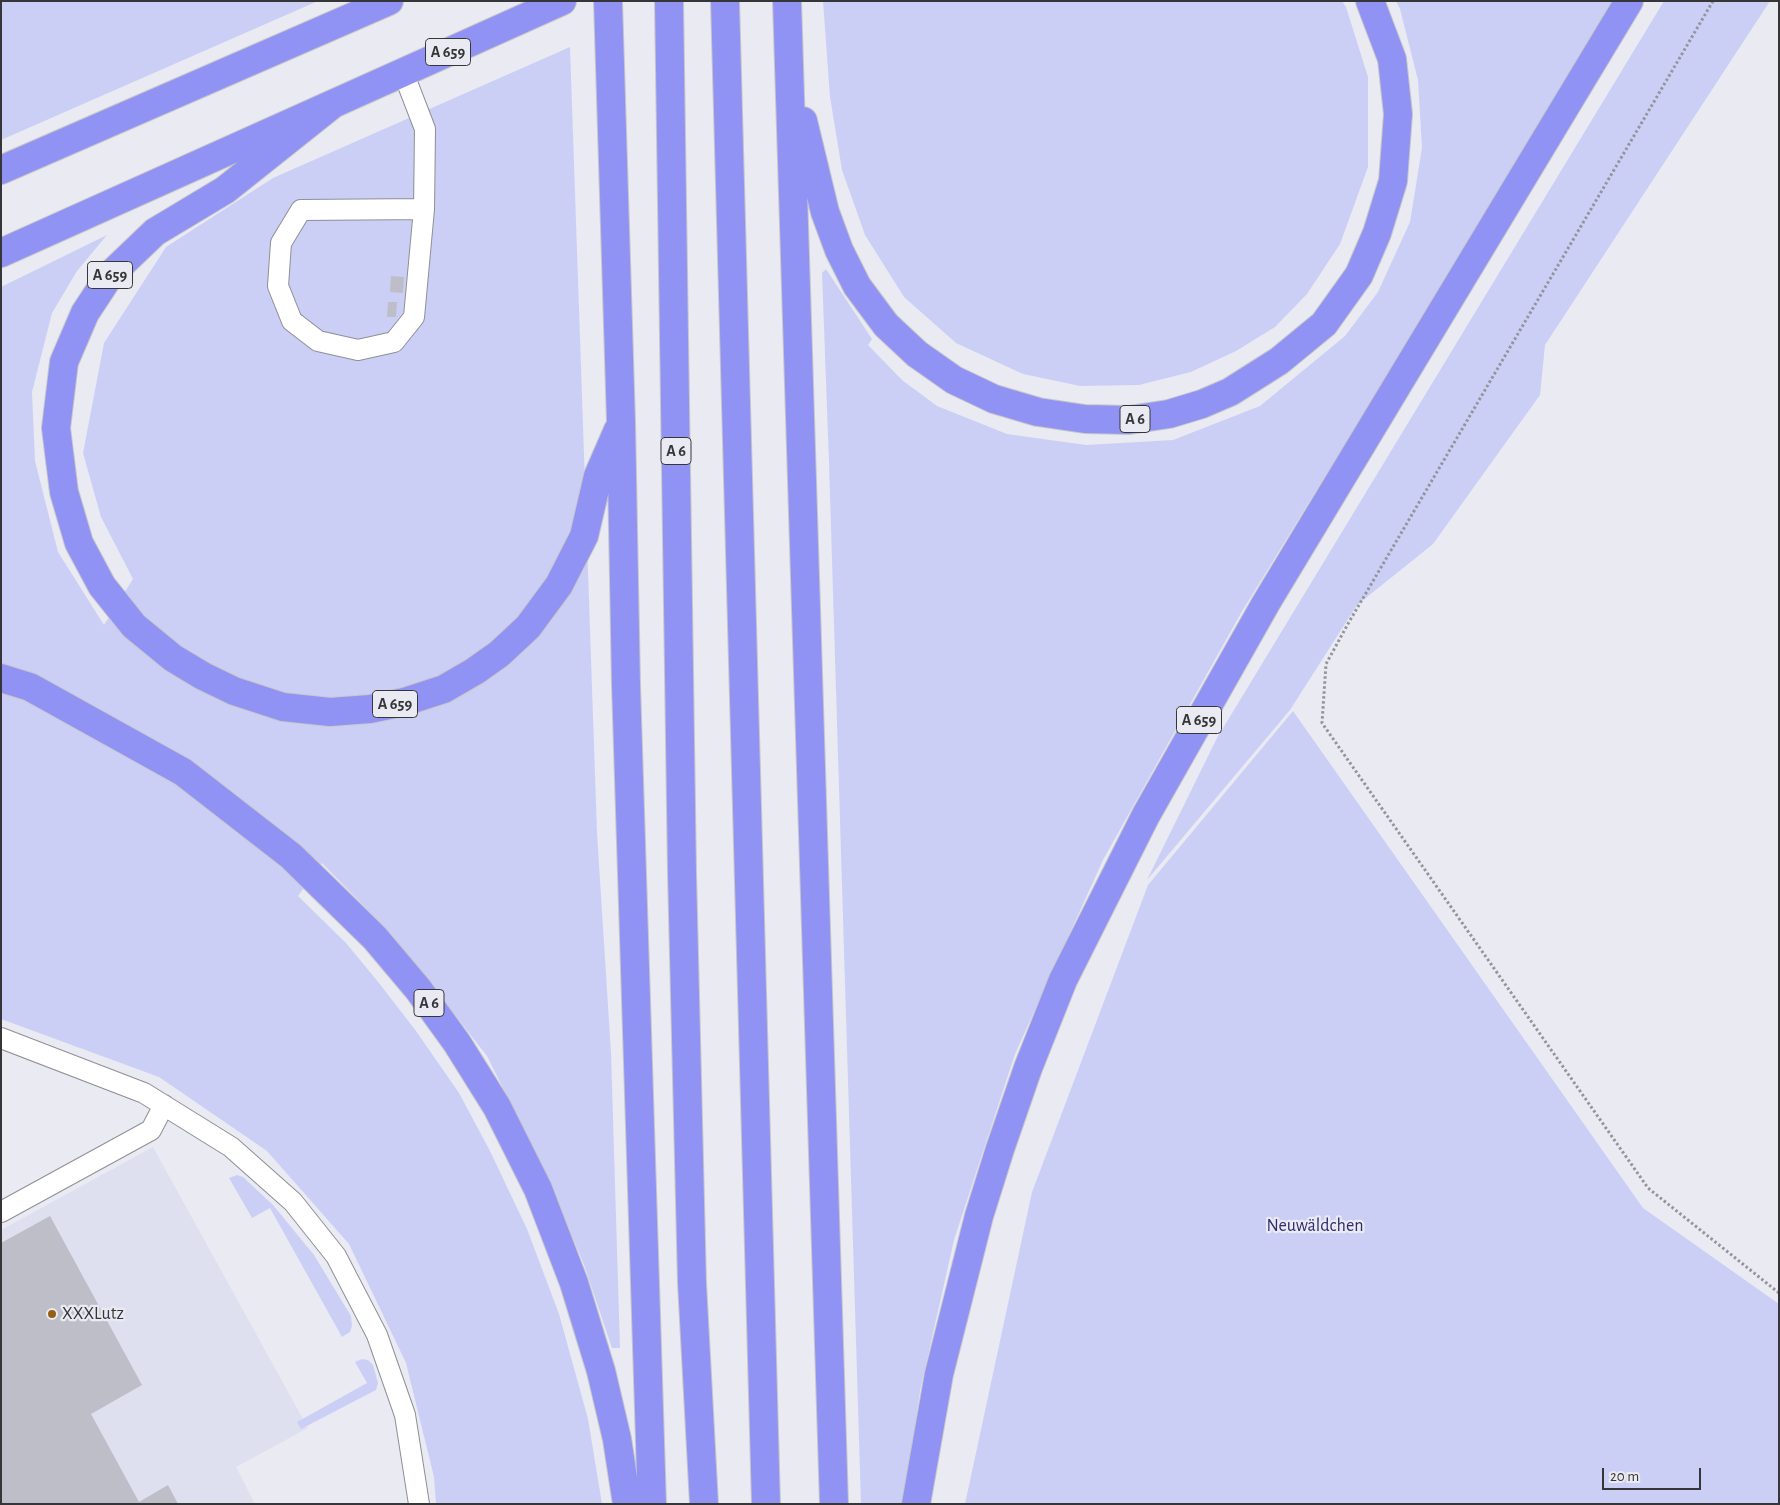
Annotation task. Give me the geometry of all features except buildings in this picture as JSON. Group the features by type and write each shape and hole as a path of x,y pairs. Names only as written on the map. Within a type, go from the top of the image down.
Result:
{"highway":[{"path":"1,170 389,1"},
{"name":"A 659","path":"1,253 562,1"},
{"path":"608,1 621,422 627,705 652,1504"},
{"name":"A 6","path":"669,1 682,873 692,1283 704,1504"},
{"path":"787,1 834,1504"},
{"name":"A 6","path":"790,60 825,212 839,250 857,286 886,325 917,354 954,380 994,399 1038,412 1085,419 1129,420 1169,414 1202,404 1230,392 1279,361 1324,324 1359,275 1377,233 1393,181 1398,114 1392,58 1370,1"},
{"name":"A 659","path":"916,1504 939,1374 979,1216 1025,1077 1063,980 1146,815 1266,603 1630,1"},
{"path":"725,2 766,1504"},
{"name":"A 659","path":"333,104 225,190 155,232 110,275 85,313 64,362 56,428 64,492 79,543 102,586 134,626 173,658 203,676 234,691 283,707 330,712 370,709 404,702 444,689 499,654 528,627 559,585 584,536 598,476 621,422"},
{"name":"A 6","path":"1,678 30,687 183,772 291,856 375,938 418,989 457,1043 497,1107 538,1189 574,1283 601,1372 618,1439 627,1504"}],"lane":[{"path":"403,72 425,129 424,208 414,317 394,342 358,350 318,341 292,320 278,286 281,243 301,210 424,208"},
{"path":"1,1038 144,1093 238,1153 293,1202 336,1256 377,1334 405,1415 419,1504"},
{"path":"1,1212 151,1130 164,1105"}],"path":[{"path":"1714,1 1326,664 1322,723 1648,1188 1779,1293"}],"shaded area":[{"path":"153,1147 308,1428 236,1467 255,1504 1,1504 1,1230"}],"green space":[{"path":"1,1 318,1 1,140"},
{"path":"823,1 1342,1 1346,7 1368,77 1368,167 1340,244 1307,294 1275,327 1236,351 1191,372 1139,385 1080,386 1023,374 956,343 904,297 865,235 842,170 830,97"},
{"path":"1396,1 1612,1 1391,369 1241,613 1103,860 1015,1054 954,1240 920,1391 904,1504 861,1504 822,273 826,269 872,339 868,345 902,380 937,406 1007,434 1086,445 1173,440 1260,406 1345,336 1378,292 1410,222 1422,148 1418,80 1400,9"},
{"path":"1664,1 1770,1 1545,345 1540,395 1433,544 1357,605 1290,710 1147,880 1217,738"},
{"path":"570,47 597,833 611,1053 620,1348 612,1348 583,1262 540,1163 487,1056 393,936 322,863 298,896 346,943 379,983 416,1031 459,1093 490,1151 527,1229 559,1314 588,1419 602,1504 436,1504 434,1477 406,1363 349,1244 267,1151 159,1077 1,1019 1,287 107,235 77,271 52,313 32,392 35,461 58,552 104,625 133,579 101,517 83,453 104,343 166,247 273,178"},
{"name":"Neuwäldchen","path":"1293,711 1643,1208 1779,1304 1779,1504 965,1504 1032,1192 1148,885"},
{"path":"237,1175 243,1177 273,1205 314,1255 351,1316 352,1326 350,1332 342,1337 270,1208 252,1218 229,1178"},
{"path":"362,1359 368,1360 373,1365 378,1383 376,1390 301,1429 297,1422 367,1383 355,1362"}],"place":[{"name":"XXXLutz","path":"52,1314"}]}
